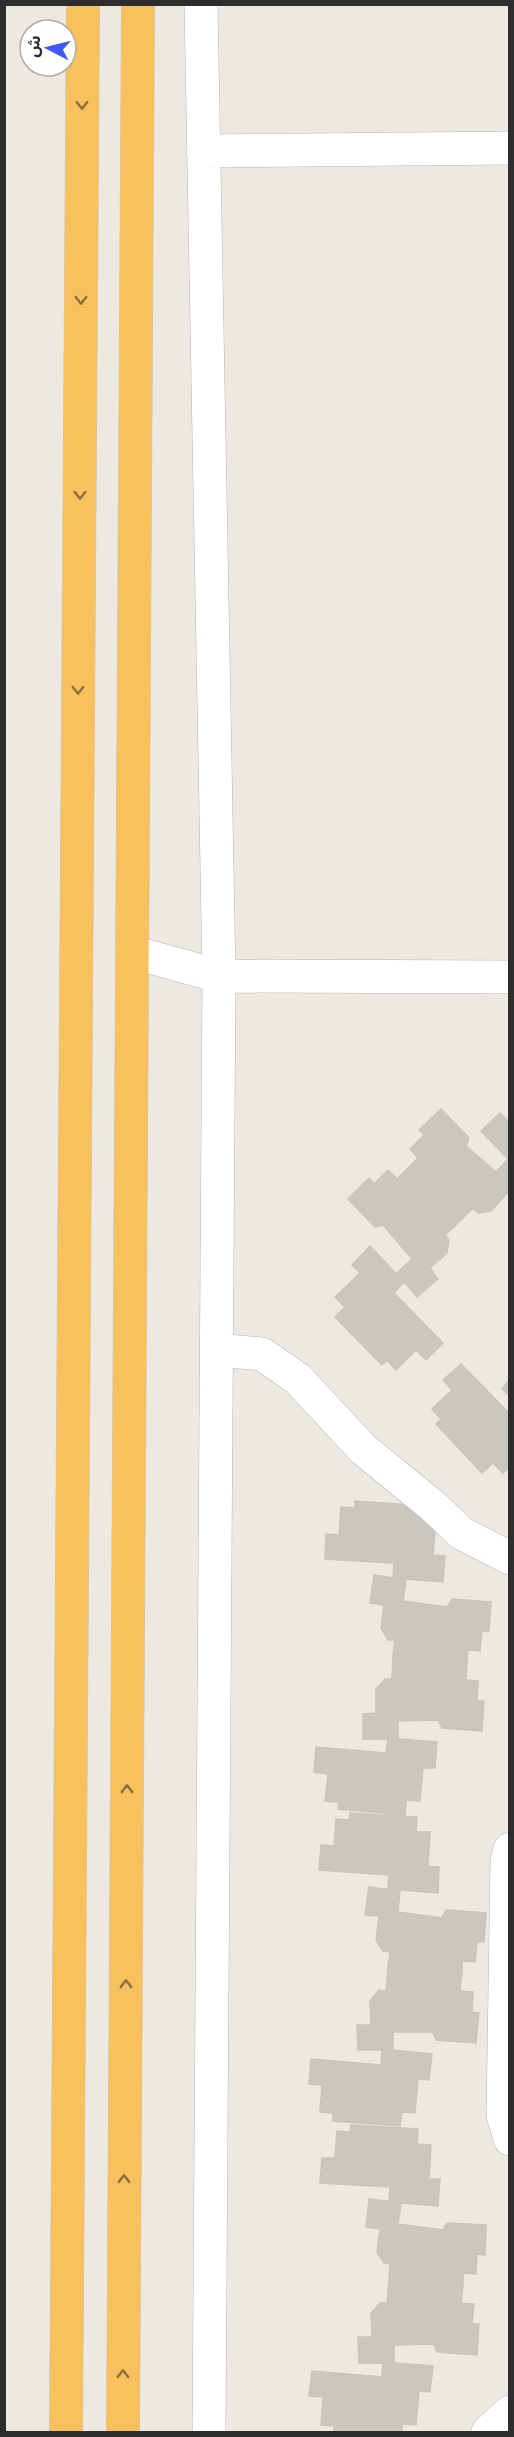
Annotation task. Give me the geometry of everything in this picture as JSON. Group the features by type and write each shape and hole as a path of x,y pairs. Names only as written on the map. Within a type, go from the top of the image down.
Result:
{"highway":[{"path":"66,2433 83,4"},
{"path":"123,2433 138,4"}],"street":[{"path":"201,4 219,975 209,2433"},
{"path":"203,151 510,148"},
{"path":"132,952 219,975 510,977"},
{"path":"217,1350 262,1354 298,1379 363,1449 434,1507 460,1533 510,1558"},
{"path":"510,1849 507,1860 502,2115 510,2139"},
{"path":"488,2433 510,2412"}],"building":[{"path":"441,1109 469,1138 466,1146 496,1172 508,1159 510,1160 510,1195 507,1193 491,1211 478,1213 473,1208 456,1225 405,1171 418,1158 410,1149 424,1135 419,1130"},
{"path":"500,1113 508,1121 510,1120 510,1161 481,1131"},
{"path":"388,1170 397,1179 405,1171 456,1225 445,1235 449,1240 447,1253 430,1268 438,1279 417,1297 397,1273 412,1259 383,1225 375,1227 348,1199 369,1178 374,1184"},
{"path":"370,1246 404,1282 394,1293 443,1343 426,1360 416,1350 396,1370 387,1360 382,1365 335,1317 345,1307 335,1297 360,1273 352,1265"},
{"path":"461,1364 510,1414 510,1467 503,1473 493,1463 482,1473 436,1424 441,1419 432,1409 452,1390 443,1380"},
{"path":"510,1379 510,1396 502,1389"},
{"path":"355,1501 422,1506 421,1520 436,1521 433,1555 445,1556 443,1582 393,1578 394,1563 325,1559 326,1534 339,1535 341,1507 355,1508"},
{"path":"374,1575 406,1580 403,1601 447,1607 452,1599 491,1602 489,1631 482,1631 480,1651 468,1650 467,1661 393,1655 395,1640 388,1640 381,1628 384,1605 370,1603"},
{"path":"393,1655 467,1661 466,1680 478,1681 477,1701 484,1701 482,1731 442,1728 438,1720 398,1721 398,1739 363,1739 363,1714 376,1713 376,1689 385,1679 392,1679"},
{"path":"388,1738 437,1742 435,1768 423,1768 420,1801 406,1800 405,1815 338,1809 339,1802 325,1801 328,1774 314,1772 316,1747 386,1753"},
{"path":"350,1813 417,1817 416,1832 430,1832 428,1866 439,1867 438,1893 388,1889 389,1875 319,1870 321,1845 334,1846 336,1819 349,1820"},
{"path":"369,1887 400,1891 398,1912 442,1918 446,1910 486,1913 484,1942 477,1942 475,1962 462,1961 462,1972 388,1966 390,1952 383,1951 376,1940 379,1916 365,1915"},
{"path":"388,1966 462,1972 460,1991 473,1992 472,2012 479,2013 476,2043 436,2040 433,2032 393,2032 393,2050 358,2050 357,2025 371,2025 370,2001 379,1990 386,1991"},
{"path":"382,2049 432,2054 429,2080 418,2079 415,2113 402,2112 400,2126 333,2121 333,2113 320,2112 322,2085 309,2084 311,2059 381,2065"},
{"path":"351,2125 418,2129 417,2144 431,2145 429,2179 440,2179 438,2206 389,2202 390,2187 320,2183 322,2158 335,2158 337,2131 350,2132"},
{"path":"369,2199 401,2203 398,2224 443,2230 447,2223 486,2225 485,2255 477,2254 476,2274 463,2273 463,2285 389,2279 390,2264 384,2263 377,2252 380,2229 366,2227"},
{"path":"389,2279 463,2285 461,2303 474,2304 472,2324 479,2324 477,2355 437,2352 434,2344 394,2345 394,2363 359,2363 358,2337 372,2337 371,2313 380,2303 387,2303"},
{"path":"383,2362 433,2366 430,2392 419,2391 416,2425 402,2424 402,2432 334,2432 334,2426 321,2425 323,2397 309,2396 312,2371 382,2377"}]}
